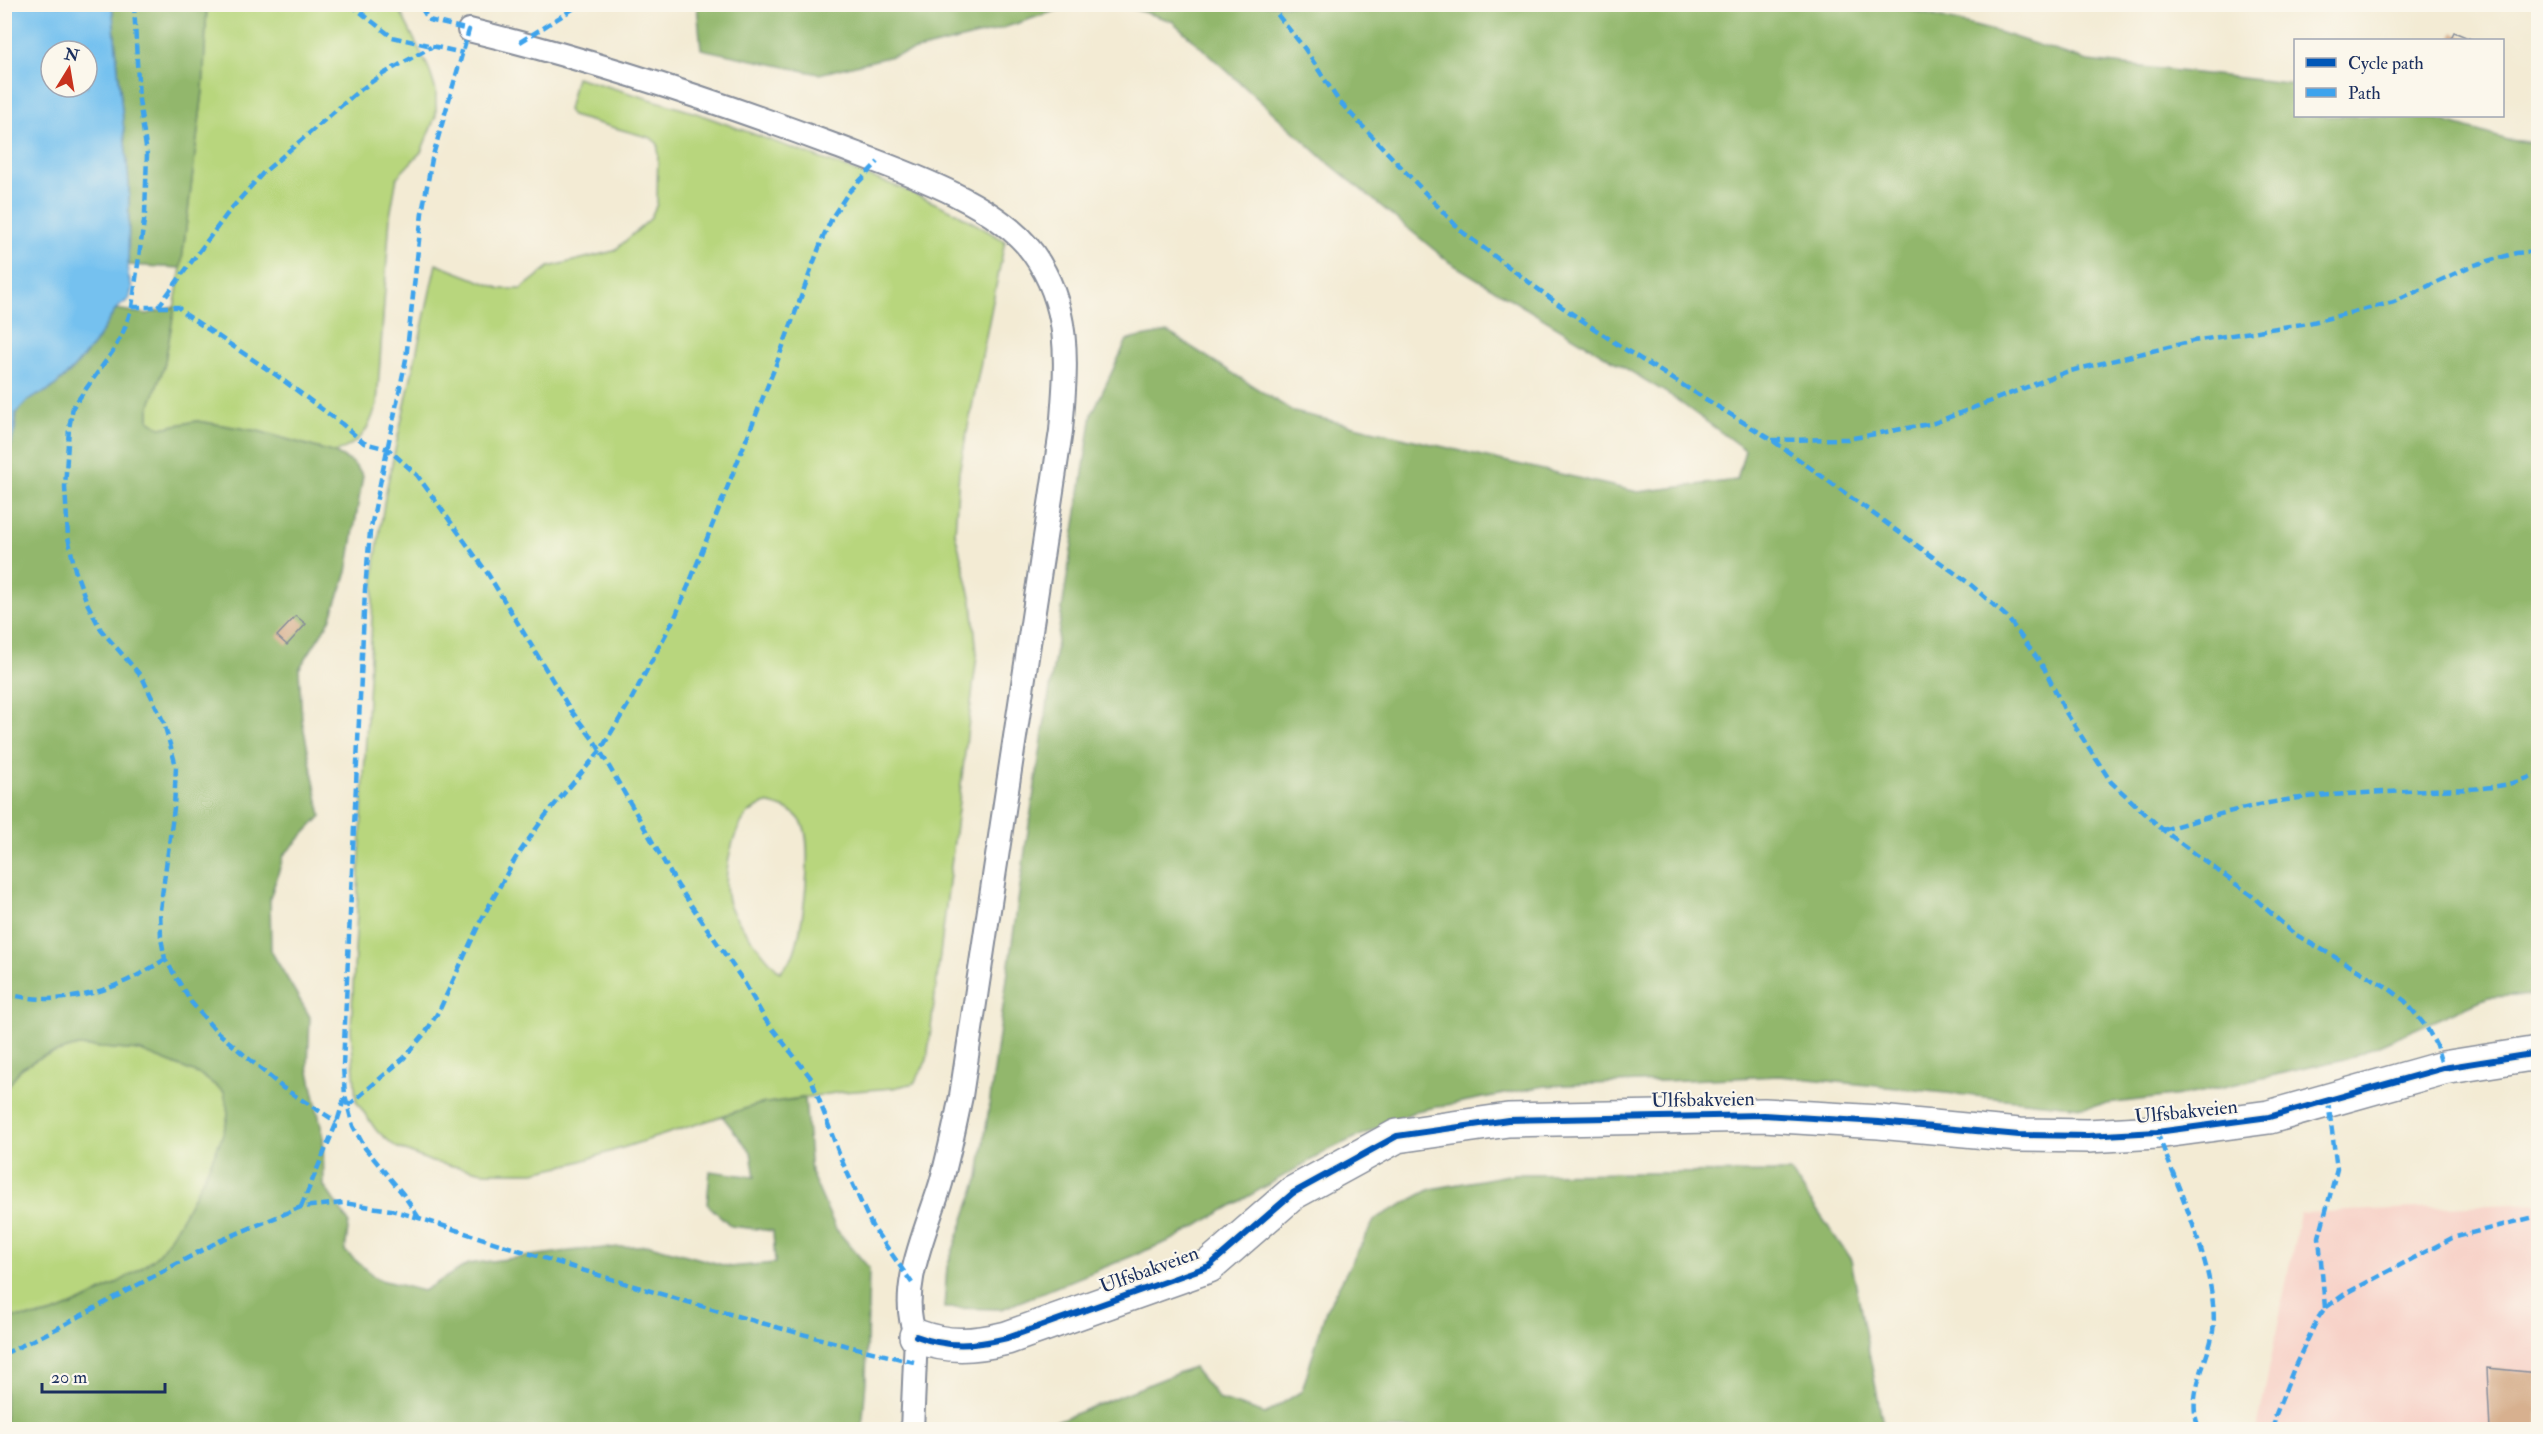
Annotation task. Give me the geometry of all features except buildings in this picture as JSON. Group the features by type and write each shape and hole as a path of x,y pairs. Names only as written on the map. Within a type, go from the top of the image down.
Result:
{"street":[{"name":"Ulfsbakveien","path":"916,1336 935,1343 953,1345 975,1345 1007,1338 1209,1266 1293,1193 1396,1136 1508,1120 1764,1115 1879,1122 2019,1135 2088,1136 2157,1132 2269,1117 2443,1068 2538,1053"}],"lane":[{"path":"469,30 552,51 718,104 812,137 906,174 960,198 1001,222 1032,251 1051,282 1066,338 1061,431 961,1096 948,1156 912,1283 909,1307 911,1324 916,1336 912,1430"}],"shaded area":[{"path":"2538,1203 2538,1429 2257,1430 2300,1213"}],"green space":[{"path":"697,4 1073,5 994,31 819,74 701,49"},
{"path":"112,5 207,5 203,91 181,268 128,265 129,184"},
{"path":"207,5 397,5 429,69 436,91 436,115 421,152 397,177 390,216 377,404 367,429 358,440 335,453 258,431 197,421 161,428 149,420 149,408 164,367 181,268 203,91"},
{"path":"1102,5 1891,5 1998,32 2088,61 2294,84 2294,117 2430,117 2508,140 2538,143 2538,995 2488,997 2349,1058 2197,1093 2082,1107 1779,1076 1545,1086 1416,1111 1332,1148 1174,1239 1002,1309 944,1308 947,1267 979,1177 1026,844 1092,414 1127,340 1168,332 1294,412 1638,492 1737,480 1745,450 1670,395 1449,262 1325,160 1172,21 1124,6"},
{"path":"576,77 696,113 901,188 955,212 1005,241 959,472 955,533 972,601 977,655 927,1060 914,1083 893,1088 842,1092 760,1104 575,1163 534,1172 484,1172 432,1162 396,1147 376,1130 356,1101 351,1029 375,562 386,491 436,264 501,289 521,289 549,267 614,251 650,219 657,204 658,144 651,138 572,116 568,110","holes":["766,803 786,809 799,819 805,834 807,849 806,890 800,930 792,957 780,972 735,916 726,887 729,858 737,831 750,812"]},
{"path":"175,307 164,367 149,408 149,420 161,428 197,421 258,431 335,453 352,462 363,475 347,572 330,620 299,669 302,720 321,816 284,855 270,898 271,951 310,1017 308,1067 323,1135 324,1186 349,1222 345,1251 377,1279 423,1291 468,1264 578,1250 650,1245 730,1267 775,1263 773,1231 731,1226 707,1204 710,1171 755,1177 751,1152 722,1116 760,1104 805,1098 811,1173 836,1229 869,1268 866,1381 862,1429 5,1429 5,1316 39,1316 70,1307 97,1294 150,1262 176,1228 199,1187 225,1128 228,1115 224,1092 201,1075 141,1051 78,1046 43,1056 20,1069 5,1091 4,467 15,429 16,413 28,400 51,389 72,370 94,344 116,309 147,314"},
{"path":"78,1046 142,1051 201,1075 225,1093 228,1115 225,1128 209,1166 187,1208 166,1243 150,1262 111,1286 59,1311 32,1317 5,1316 5,1091 20,1069 43,1056"},
{"path":"1791,1172 1851,1260 1884,1429 1044,1429 1044,1426 1193,1367 1219,1399 1265,1414 1302,1391 1326,1310 1375,1219 1431,1189 1514,1174"}],"water":[{"path":"5,4 112,5 129,184 128,275 132,288 129,299 116,309 94,344 72,370 51,389 28,400 16,413 15,429 5,467"}],"marked path":[{"path":"134,4 139,100 147,154 145,214 132,307 124,330 113,351 73,407 69,428 65,487 68,537 75,570 87,603 101,630 142,677 164,723 176,766 174,808 160,910 161,938 165,959 191,1002 214,1029 283,1088 337,1122"},
{"path":"350,4 392,37 463,53"},
{"path":"419,4 429,20 469,30 432,159 422,213 406,359 370,532 365,590 343,1066 345,1096 353,1126 365,1148 403,1194 419,1218"},
{"path":"520,42 581,4"},
{"path":"1269,4 1305,49 1338,100 1461,231 1562,307 1626,350 1772,440 1970,584 2007,617 2044,668 2065,711 2111,782 2163,830 2252,896 2293,933 2387,987 2405,1001 2427,1028 2436,1045 2443,1068"},
{"path":"158,307 230,210 263,173 356,93 383,74 431,47"},
{"path":"348,1106 404,1058 426,1032 440,1009 480,922 515,859 545,816 600,751 631,700 676,615 689,584 779,357 823,237 848,193 878,162"},
{"path":"1772,440 1848,439 1934,423 2066,372 2193,341 2309,323 2394,302 2471,266 2516,253 2538,251"},
{"path":"132,307 178,307 276,375 364,443 388,449 417,475 488,574 570,709 595,742 678,886 744,982 765,1019 811,1078 841,1159 872,1226 912,1283"},
{"path":"2163,830 2278,801 2359,793 2484,788 2512,783 2538,773"},
{"path":"4,993 47,999 88,994 128,980 165,959"},
{"path":"301,1207 337,1122 345,1096"},
{"path":"2325,1308 2319,1237 2337,1169 2328,1101"},
{"path":"2157,1132 2195,1231 2210,1284 2213,1331 2199,1380 2195,1405 2200,1430"},
{"path":"4,1354 58,1328 219,1241 301,1207 343,1203 391,1210 603,1277 851,1347 914,1362"},
{"path":"2273,1430 2276,1414 2294,1368 2325,1308 2345,1294 2452,1238 2538,1216"}],"cycle path":[{"path":"916,1336 950,1344 983,1343 1007,1338 1209,1266 1293,1193 1397,1136 1508,1120 1764,1115 1879,1122 2019,1135 2088,1136 2157,1132 2269,1117 2443,1068 2538,1053"}]}
